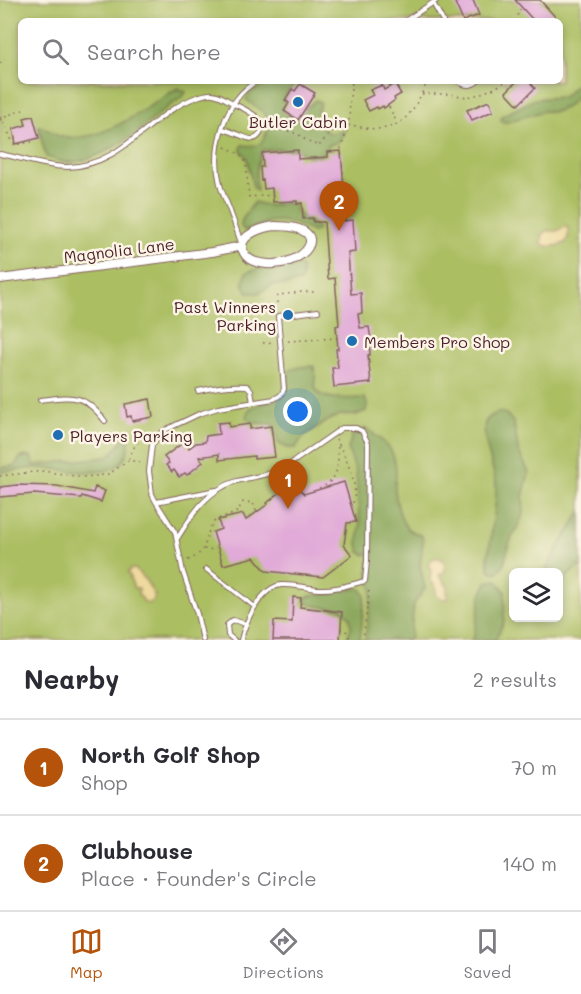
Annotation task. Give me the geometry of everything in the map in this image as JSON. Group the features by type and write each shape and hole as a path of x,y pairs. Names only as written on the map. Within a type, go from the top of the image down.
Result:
{"street":[{"path":"276,226 289,226 304,231 309,235 311,241 310,247 301,255 289,261 274,264 252,260 245,255 242,246 252,233 276,226"},
{"name":"Magnolia Lane","path":"0,279 212,252 242,246"}],"lane":[{"path":"410,18 435,1 442,18"},
{"path":"242,246 219,182 219,144 233,103 253,84"},
{"path":"0,154 48,165 69,167 100,161 111,156 175,108 209,94 219,95 233,103 257,118 262,126 256,138 249,140 240,134 223,129"},
{"path":"203,640 186,582 177,539 172,525 152,494 149,465 152,445 165,430 184,420 208,411 274,399 284,392 278,316 318,311"},
{"path":"198,391 214,387 248,386 253,402"},
{"path":"40,400 70,397 85,400 105,421"},
{"path":"156,502 217,490 239,481 273,473 284,469 342,428 362,430 368,443 365,581 326,589 278,585 267,592 255,607 241,640"},
{"path":"177,539 197,508 217,490"},
{"path":"206,568 255,607"},
{"path":"234,640 228,635 227,625 233,620 246,624"}],"path":[{"path":"518,18 520,9"},
{"path":"0,63 5,59"},
{"path":"344,185 341,148 349,125 352,84"},
{"path":"266,129 298,134 308,142 319,146 330,134 349,125 370,129 392,127 404,120 413,110 427,84"},
{"path":"422,94 450,94 467,97 501,84"},
{"path":"389,107 398,124"},
{"path":"23,110 0,119 15,145 32,142"},
{"path":"219,144 240,154 244,159 249,197 273,195"},
{"path":"277,303 277,297 281,294 316,292"},
{"path":"284,342 337,338"},
{"path":"263,343 273,342"},
{"path":"333,433 354,484 355,496 352,505"},
{"path":"0,476 43,471 81,477 103,476 113,472 129,460 138,441"},
{"path":"319,488 332,482 338,464 338,443"},
{"path":"129,460 149,465"},
{"path":"181,561 193,558 203,549 213,523 218,518 235,513 243,502 253,503 256,511"},
{"path":"203,549 216,548"},
{"path":"363,640 369,593 365,581"},
{"path":"340,629 348,632 350,640"}],"green space":[{"path":"0,0 581,0 581,640 0,640"},
{"path":"581,67 581,94 565,108 554,112 544,111 507,122 501,120 502,116 535,99 563,97 577,84"},
{"path":"266,84 295,84 284,97 283,112 294,117 316,100 321,103 316,116 321,125 328,133 344,131 344,133 338,142 329,145 321,156 308,156 294,149 263,150 257,170 257,191 253,187 247,158 241,150 242,145 259,145 266,133 268,121 263,112 246,99 251,92"},
{"path":"178,88 186,92 182,97 132,136 104,152 77,161 64,162 46,157 38,126 63,137 94,135 124,122"},
{"path":"254,202 270,206 282,203 292,204 300,216 316,226 318,230 313,232 297,225 275,221 245,231 241,226 242,220"},
{"path":"296,263 302,268 300,282 273,285 259,293 248,293 243,283 246,273 250,271 279,268"},
{"path":"313,366 315,386 319,393 330,398 365,398 366,411 356,415 340,415 331,419 306,434 295,448 288,448 279,444 272,424 253,423 246,417 251,408 279,398 287,390 287,377 290,370"},
{"path":"497,413 504,413 514,423 518,450 529,473 523,496 524,513 509,544 504,565 497,573 490,571 488,561 496,490 484,426 488,418"},
{"path":"366,428 383,441 392,453 396,469 396,497 401,516 409,530 422,536 420,566 425,588 414,604 410,640 365,640 372,590 368,573 370,553 365,555 360,552 358,544 360,525 356,472 348,449 352,436"},
{"path":"123,437 129,440 127,454 120,464 109,469 82,472 42,468 0,472 0,468 14,466 21,457 31,456 34,465 107,457 120,445"},
{"path":"581,510 581,566 563,582 563,568 547,568"},
{"path":"496,580 505,591 504,622 495,640 473,640 481,596 487,582"},
{"path":"360,588 365,595 360,640 346,640 351,628 350,617 341,609 306,603 305,598 311,596"}],"sand":[{"path":"567,227 568,231 565,243 553,246 542,244 542,236 546,231 557,231"},
{"path":"433,558 440,558 444,562 445,571 439,575 448,587 446,599 437,596 436,587 430,580 431,570 428,566"},
{"path":"135,569 145,579 155,596 150,603 145,603 138,595 139,588 134,588 128,572"}],"building":[{"path":"462,0 473,0 479,15 462,18 455,3"},
{"path":"515,0 540,0 556,18 531,18"},
{"name":"Butler Cabin","path":"300,84 315,93 298,120 284,111 289,103 285,100 292,89 295,91"},
{"path":"395,84 401,94 384,108 383,106 378,109 377,107 369,111 363,100 373,95 370,90 382,85 384,90"},
{"path":"514,84 532,84 535,88 518,105 506,92"},
{"path":"489,101 493,111 472,120 467,110"},
{"path":"33,116 39,138 16,144 13,129 26,125 24,118"},
{"path":"298,150 298,159 328,157 328,152 341,151 344,188 349,187 350,205 341,206 342,221 353,220 355,252 348,253 351,294 361,293 362,313 358,314 360,328 369,327 371,340 369,340 370,355 368,355 371,383 334,387 332,368 338,368 336,326 339,325 335,278 328,279 324,222 313,222 313,218 303,219 302,203 297,204 297,201 273,202 272,188 264,189 263,180 261,181 262,153"},
{"path":"150,399 153,417 132,421 131,416 127,417 125,404"},
{"path":"229,422 229,427 250,424 250,429 271,426 275,457 254,459 254,456 219,460 219,454 199,457 203,462 187,475 185,473 179,477 166,465 169,463 164,457 184,442 189,448 196,443 205,442 206,436 219,434 218,423"},
{"path":"344,482 356,522 347,523 344,545 352,555 323,577 266,571 254,557 223,565 213,532 221,529 218,520 243,514 246,520 291,483 295,489 297,487 304,494"},
{"path":"57,486 93,493 95,487 105,491 101,502 82,496 81,498 34,494 0,497 0,487"},
{"path":"293,597 301,598 300,607 342,612 340,640 273,640 274,621 292,622"}],"place":[{"name":"Butler Cabin","path":"298,102"},
{"name":"Clubhouse","path":"339,231"},
{"name":"Past Winners Parking","path":"288,315"},
{"name":"Members Pro Shop","path":"352,341"},
{"name":"Players Parking","path":"58,435"},
{"name":"North Golf Shop","path":"288,509"}]}
